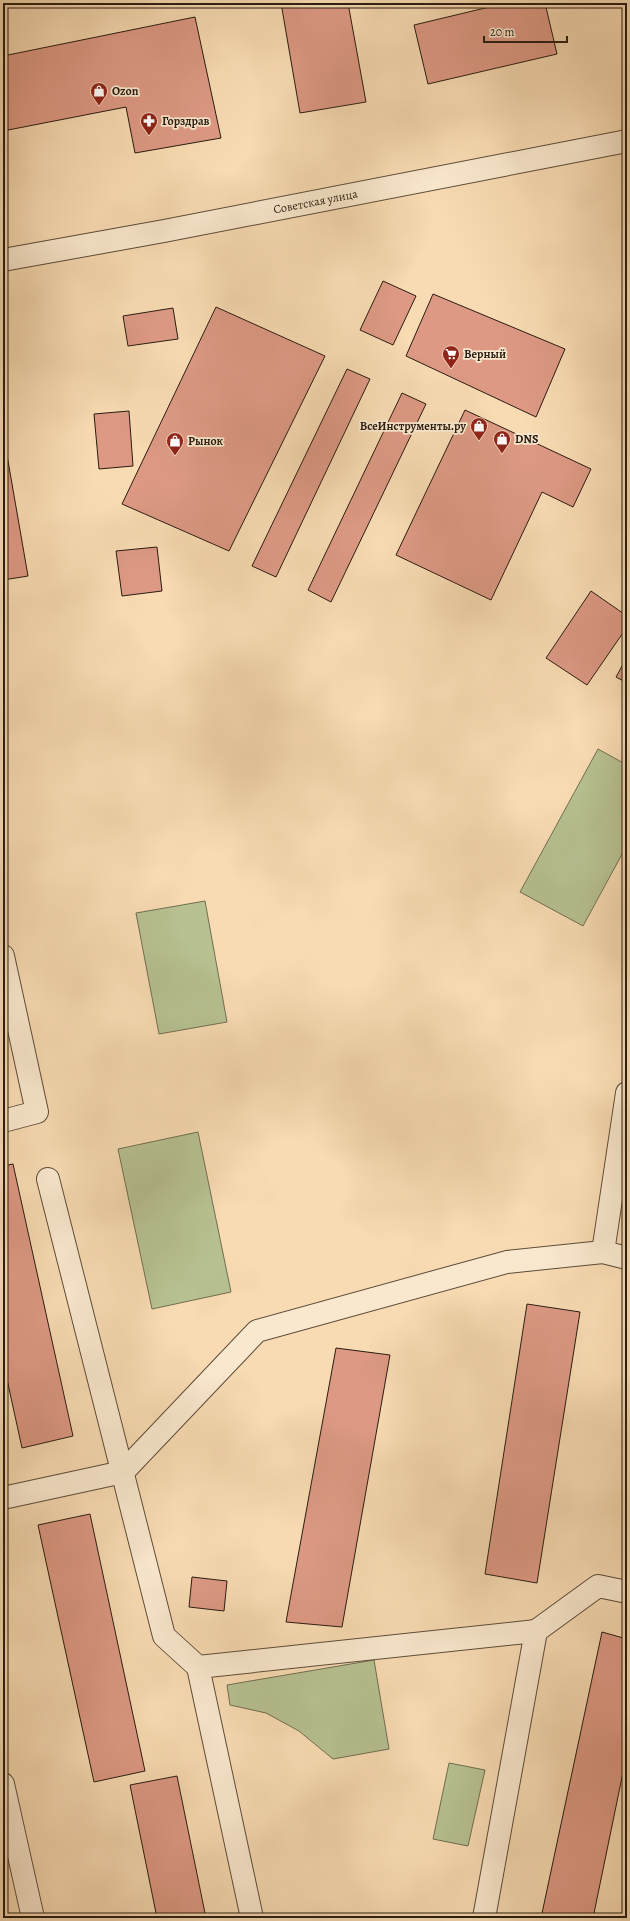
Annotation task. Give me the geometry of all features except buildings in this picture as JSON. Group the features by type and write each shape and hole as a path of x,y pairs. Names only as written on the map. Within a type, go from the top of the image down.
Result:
{"street":[{"name":"Советская улица","path":"3,260 164,231 627,141"},
{"path":"3,956 37,1112 3,1121"},
{"path":"603,1252 627,1093"},
{"path":"48,1179 164,1636 198,1667 252,1918"},
{"path":"3,1498 123,1472 257,1331 507,1262 603,1252 627,1258"},
{"path":"198,1667 536,1631 598,1586 627,1592"},
{"path":"484,1918 536,1631"},
{"path":"3,1784 33,1918"}],"green space":[{"path":"598,749 627,765 627,845 583,926 520,892"},
{"path":"205,901 227,1022 159,1034 136,913"},
{"path":"198,1132 231,1292 152,1309 118,1149"},
{"path":"374,1660 389,1749 333,1759 299,1731 266,1713 230,1705 227,1685"},
{"path":"449,1763 485,1770 468,1846 433,1839"}],"place":[{"name":"Ozon","path":"99,106"},
{"name":"Горздрав","path":"149,136"},
{"name":"Верный","path":"451,369"},
{"name":"ВсеИнструменты.ру","path":"479,441"},
{"name":"DNS","path":"502,454"},
{"name":"Рынок","path":"175,456"}]}
